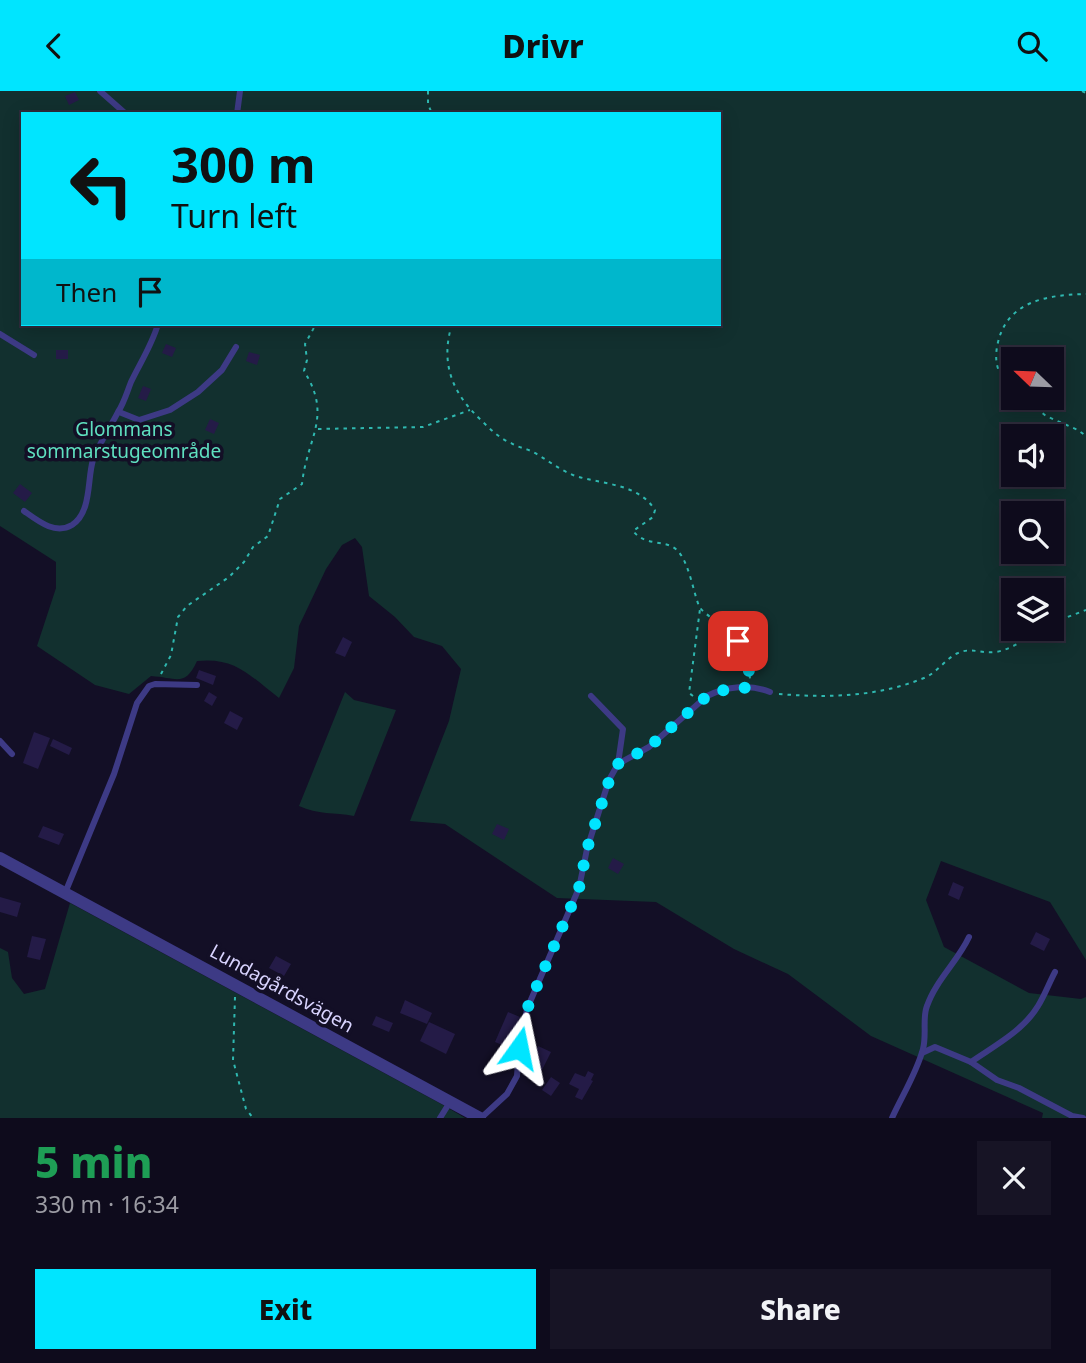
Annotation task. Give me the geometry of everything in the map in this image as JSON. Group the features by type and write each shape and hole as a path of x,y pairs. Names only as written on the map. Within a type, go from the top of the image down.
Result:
{"street":[{"name":"Lundagårdsvägen","path":"0,858 480,1118"}],"lane":[{"path":"100,91 124,112"},
{"path":"237,112 240,91"},
{"path":"24,511 42,524 58,529 73,524 83,511 91,466 97,450 153,341 157,326"},
{"path":"0,334 34,355"},
{"path":"118,412 139,420 170,410 198,392 222,370 236,347"},
{"path":"65,893 111,784 137,703 149,686 155,684 197,685"},
{"path":"618,764 649,747 699,701 718,691 750,687 770,692"},
{"path":"480,1118 507,1094 517,1076 519,1048 527,1009 579,888 587,849 609,781 618,764 623,729 591,696"},
{"path":"0,741 12,754"},
{"path":"892,1118 922,1053 926,1035 925,1009 969,937"},
{"path":"971,1062 1026,1022 1038,1008 1055,972"},
{"path":"922,1053 935,1047 971,1062 996,1080 1019,1088 1072,1116 1083,1118"},
{"path":"440,1118 450,1102"}],"path":[{"path":"428,91 431,112"},
{"path":"1082,91 1086,93"},
{"path":"1001,375 995,360 1000,333 1006,321 1036,301 1067,295 1086,295"},
{"path":"155,684 171,655 178,617 187,606 229,577 244,562 253,547 268,535 280,499 302,484 306,456 317,429 318,399 304,371 307,360 305,344 315,326"},
{"path":"452,326 446,359 450,377 458,395 496,434 573,475 629,489 651,504 655,510 653,517 633,531 650,542 677,550 689,575 700,608 689,693 699,701"},
{"path":"317,429 423,427 471,410"},
{"path":"1039,410 1086,436"},
{"path":"700,608 738,641 748,659 750,687"},
{"path":"1064,618 1086,610"},
{"path":"770,692 809,697 844,697 883,690 925,678 954,654 968,649 994,653 1021,641"},
{"path":"233,984 233,1060 246,1109 253,1118"}],"green space":[{"name":"Glommans sommarstugeområde","path":"0,91 1086,91 1086,960 1050,902 941,861 926,900 944,947 1029,993 1081,999 1086,997 1086,1118 1042,1118 1043,1113 871,1036 788,974 734,949 656,902 557,898 445,824 410,821 449,721 461,669 442,646 414,637 369,596 362,547 355,538 342,545 326,569 299,626 294,668 279,698 242,670 222,662 211,661 197,661 189,675 180,679 151,676 129,694 95,685 37,646 56,588 56,562 0,526"},
{"path":"345,692 354,700 396,710 354,816 319,812 299,806"},
{"path":"70,903 465,1118 0,1118 0,948 8,952 12,978 24,994 45,989"}],"building":[{"path":"75,92 79,100 69,105 65,96"},
{"path":"166,344 176,348 172,357 162,353"},
{"path":"56,350 68,350 68,359 56,359"},
{"path":"249,352 260,355 257,365 246,361"},
{"path":"143,386 151,389 146,401 138,398"},
{"path":"210,419 219,423 214,434 205,430"},
{"path":"20,484 32,493 25,502 13,493"},
{"path":"343,637 352,642 345,657 335,653"},
{"path":"199,670 216,676 213,685 196,678"},
{"path":"209,692 217,697 212,706 204,701"},
{"path":"230,711 243,718 237,730 224,723"},
{"path":"34,732 50,738 38,769 23,763"},
{"path":"53,739 72,748 69,755 50,746"},
{"path":"497,824 509,829 504,840 492,834"},
{"path":"43,826 64,834 59,845 38,837"},
{"path":"613,858 624,864 618,874 608,868"},
{"path":"953,882 964,887 959,900 948,895"},
{"path":"0,897 21,903 17,917 0,912"},
{"path":"1036,932 1050,939 1044,951 1030,944"},
{"path":"32,936 46,939 40,960 27,957"},
{"path":"276,956 291,964 284,976 269,968"},
{"path":"405,1000 432,1013 427,1024 400,1013"},
{"path":"508,1012 520,1017 509,1048 495,1042"},
{"path":"376,1016 393,1023 389,1032 372,1025"},
{"path":"429,1022 455,1034 446,1054 420,1041"},
{"path":"538,1046 551,1052 539,1076 527,1070"},
{"path":"588,1071 594,1074 591,1080 593,1081 582,1100 575,1097 579,1089 569,1084 575,1073 585,1077"},
{"path":"551,1077 560,1083 551,1096 542,1090"}],"route":[{"path":"519,1048 527,1009 579,888 587,849 609,781 618,764 649,747 707,696 718,691 750,687 748,659 738,641"}]}
